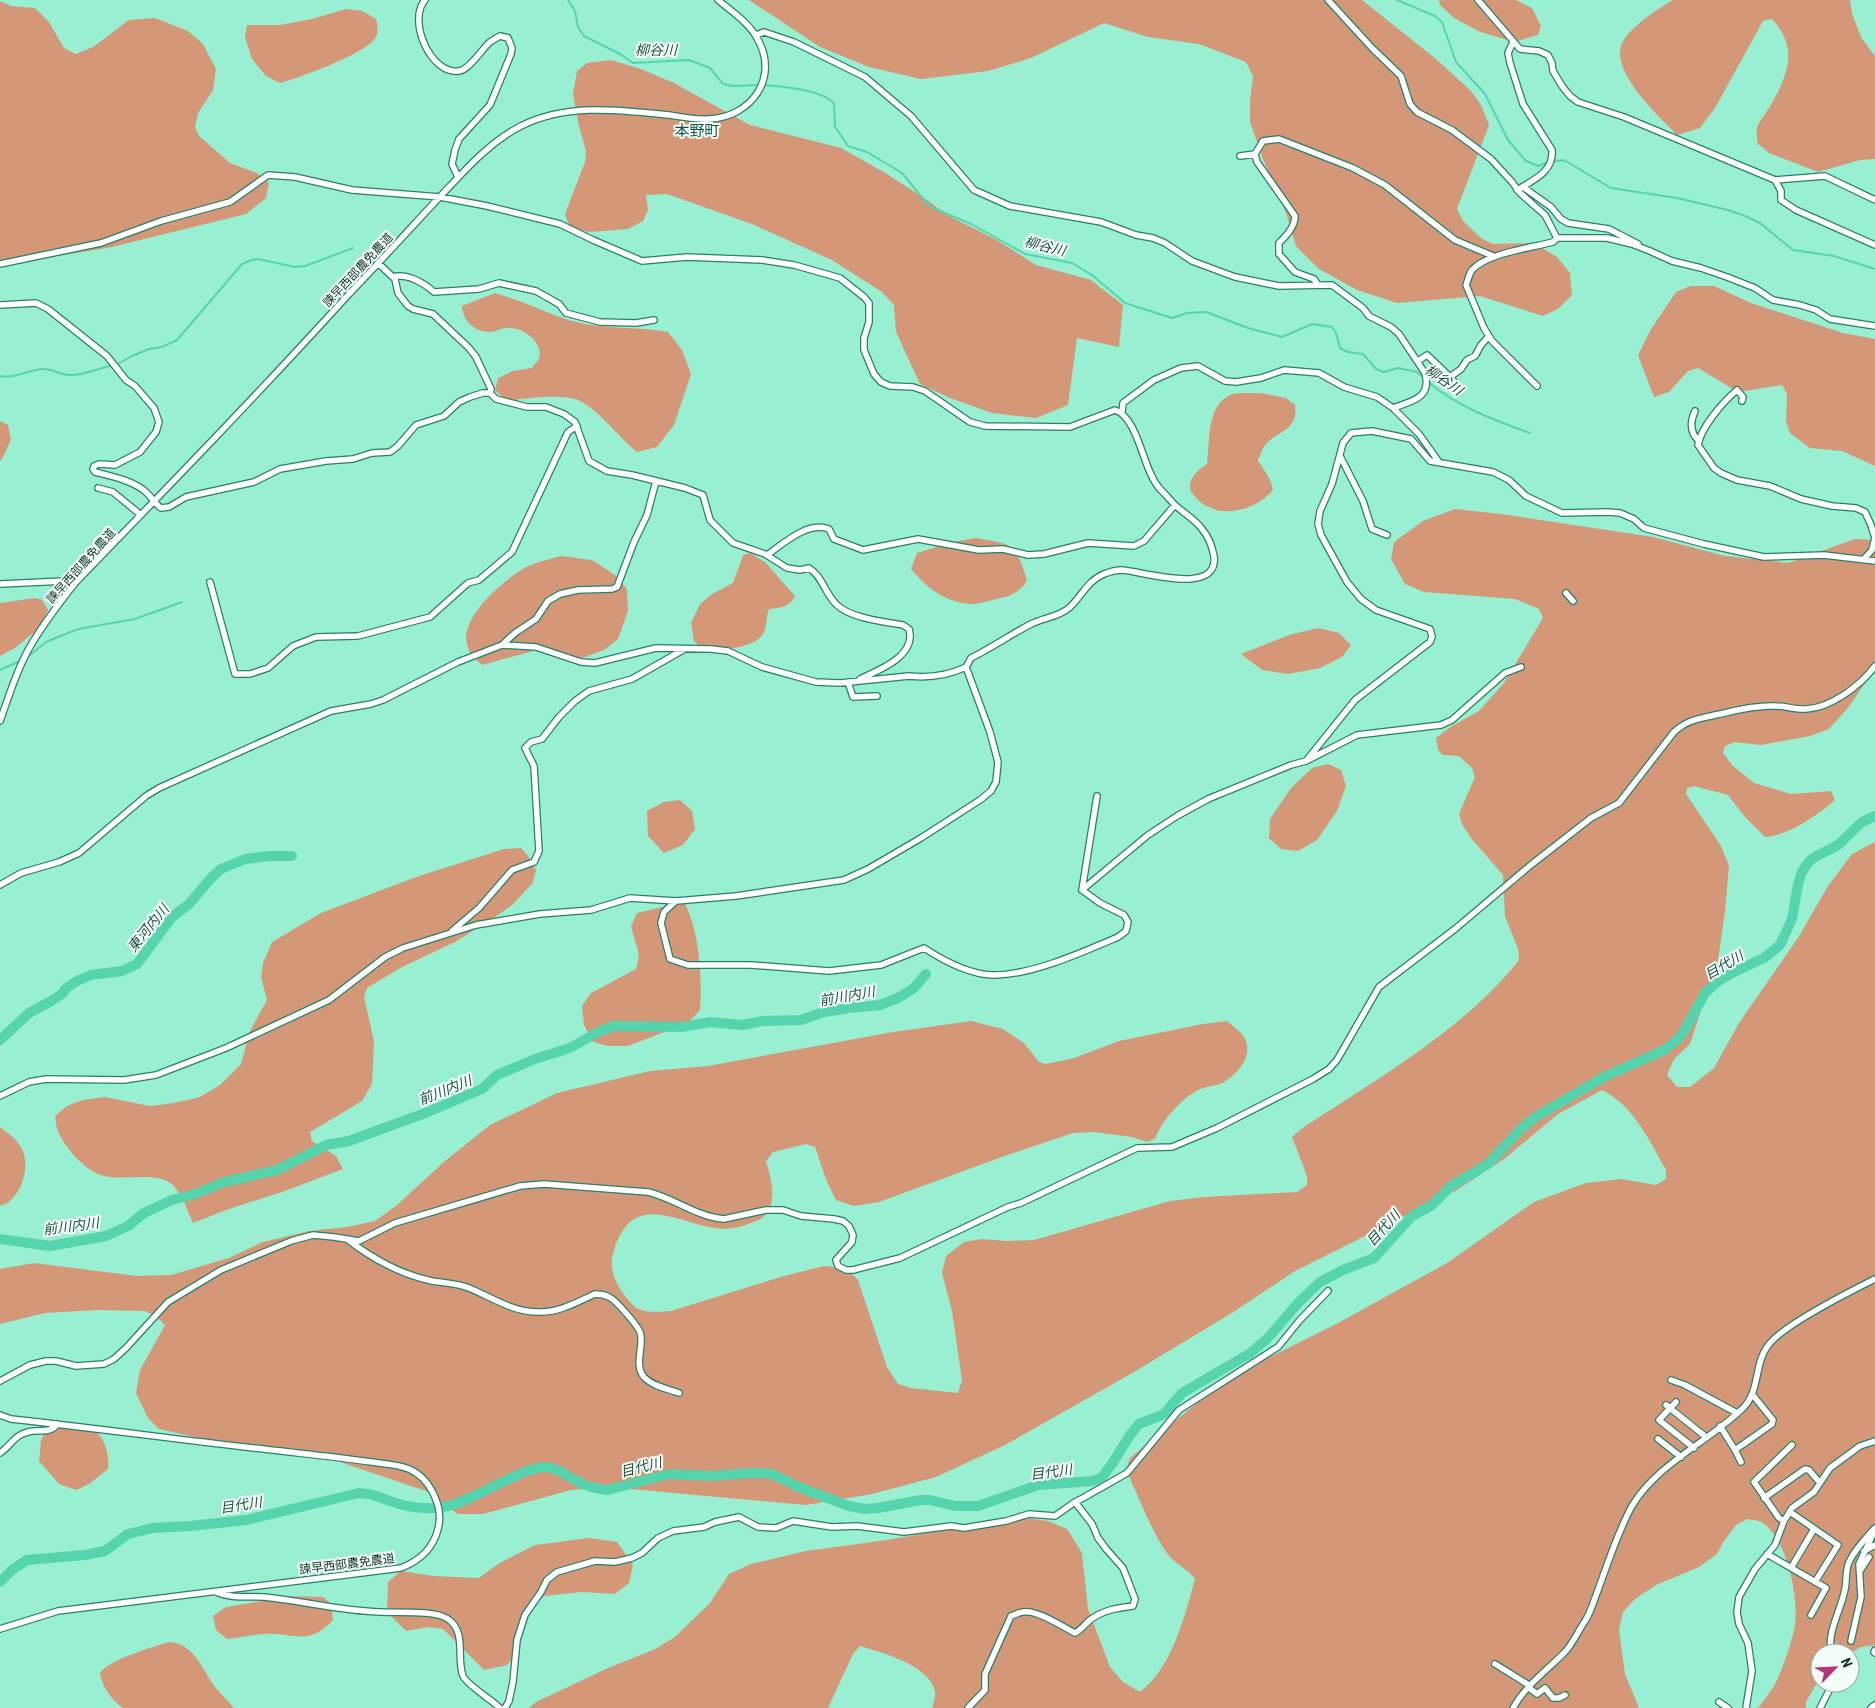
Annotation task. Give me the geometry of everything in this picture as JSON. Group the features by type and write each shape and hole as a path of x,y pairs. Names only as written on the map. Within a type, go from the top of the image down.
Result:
{"street":[{"path":"425,0 418,12 417,20 420,32 429,53 446,68 459,71 466,68 486,45 500,36 508,38 512,48 506,69 490,105 459,139 454,150 452,164 458,177"},
{"name":"諫早西部農免農道","path":"0,721 18,671 31,646 58,604 76,582 141,516 458,177 501,138 523,126 542,119 579,110 600,110 708,120 729,116 741,111 751,103 760,89 764,78 765,69 762,48 756,35 750,28 718,0"},
{"path":"1328,0 1372,48 1401,76 1410,104 1417,112 1452,130 1491,160 1545,214 1557,238"},
{"path":"1478,0 1520,50 1538,51 1548,55 1553,71 1562,86 1578,102 1624,117 1774,180 1825,176 1875,200"},
{"path":"756,35 764,32 794,42 865,76 912,116 974,190 996,201 1038,212 1101,222 1136,235 1153,238 1166,243 1192,262 1234,277 1279,286 1332,285 1363,308 1369,316 1391,327 1399,334 1426,373 1426,388 1422,396 1393,408"},
{"path":"1513,42 1508,53 1523,104 1552,150 1553,157 1551,165 1542,174 1520,188"},
{"path":"1318,285 1314,279 1294,272 1279,254 1279,243 1288,234 1295,221 1294,216 1257,162 1255,154 1263,141 1279,139 1353,168 1385,185 1455,240 1493,256"},
{"path":"1240,156 1255,154"},
{"path":"0,264 101,243 161,221 230,202 268,175 295,176 352,190 440,197 487,206 560,224 642,260 687,257 762,260 794,265 840,278 869,303 869,322 864,338 864,350 874,374 881,382 890,386 913,387 925,391 970,422 985,426 1070,427 1115,410 1122,412"},
{"path":"1774,180 1781,190 1781,200 1796,210 1875,245"},
{"path":"1520,188 1551,207 1561,219 1568,223 1609,229 1644,248"},
{"path":"1537,386 1489,336 1466,284 1471,272 1481,262 1493,256 1553,242 1557,238 1607,238 1644,248 1672,261 1701,268 1755,288 1773,300 1816,310 1830,319 1875,326"},
{"path":"378,263 393,277 398,293 408,306 432,314 469,348 476,357 491,389 490,393"},
{"path":"393,277 399,275 409,277 427,285 434,292 479,289 499,283 536,291 559,304 566,313 600,322 636,324 654,320"},
{"path":"0,304 36,303 48,309 107,356 126,380 135,386 154,408 159,422 156,432 140,452 115,465 99,464 94,466 93,469 95,472 137,486 148,494 153,502 161,508 169,507 186,496 254,482 280,469 353,460 372,453 390,452 398,446 416,425 444,416 459,402 483,393 490,393 496,399 526,407 546,408 564,414 575,422 589,461 607,471 685,488 703,495 710,520 733,543 767,555 787,568 800,570 809,568 816,572 837,606 860,616 903,625 909,629 912,636 909,645 902,655 889,665 856,681"},
{"path":"1450,377 1461,369 1467,360 1475,356 1489,336"},
{"path":"1418,361 1427,355 1456,384"},
{"path":"502,645 536,647 581,662 595,663 656,648 728,651 762,667 816,682 848,682 928,676 946,674 966,667 971,658 1032,623 1068,608 1089,583 1104,574 1121,570 1172,579 1191,579 1204,575 1211,570 1215,563 1208,537 1201,526 1175,505 1156,485 1137,437 1122,412 1123,403 1154,380 1181,368 1198,366 1225,381 1236,382 1261,378 1284,370 1319,373 1344,387 1377,397 1393,408 1419,434 1439,462"},
{"path":"1742,401 1737,390 1704,427 1698,445 1714,468 1721,474 1737,480 1770,486 1801,499 1832,506 1856,508 1865,512 1875,538 1872,550 1864,559"},
{"path":"1695,411 1691,422 1692,433 1699,441"},
{"path":"210,582 235,674 250,674 268,668 293,646 316,637 358,636 430,617 468,583 479,580 512,552 568,432 577,426"},
{"path":"1306,761 1355,700 1430,642 1432,637 1430,629 1376,610 1361,599 1347,582 1323,540 1318,524 1320,511 1332,484 1343,443 1351,433 1372,431 1411,439 1430,461 1493,472 1509,480 1526,496 1562,513 1620,513 1634,519 1644,528 1764,557 1824,555 1875,561"},
{"path":"1340,456 1363,501 1372,529 1388,534"},
{"path":"0,885 21,873 69,859 79,853 146,796 159,788 331,711 383,700 458,662 502,645 536,619 548,601 560,594 578,590 612,589 617,587 634,542 647,515 656,481"},
{"path":"98,488 113,492 141,516"},
{"path":"767,555 807,529 823,527 829,529 834,539 863,550 918,539 979,550 1003,549 1028,555 1044,554 1088,543 1134,546 1144,541 1175,505"},
{"path":"0,584 76,582"},
{"path":"1566,593 1573,601"},
{"path":"450,932 479,908 512,870 534,862 540,851 534,766 525,748 531,742 542,739 559,717 575,701 589,691 632,679 685,649"},
{"path":"0,1381 30,1365 46,1361 56,1361 76,1366 104,1364 114,1359 126,1348 168,1302 221,1270 291,1241 313,1236 345,1238 359,1242 396,1223 520,1186 544,1184 648,1192 718,1219 766,1210 783,1210 801,1216 834,1219 849,1226 853,1235 852,1242 836,1260 838,1266 846,1270 853,1270 900,1258 1137,1148 1172,1148 1179,1145 1217,1128 1313,1079 1329,1069 1337,1060 1379,987 1455,929 1532,864 1591,818 1619,803 1674,732 1684,724 1695,718 1759,707 1815,708 1836,699 1856,687 1868,676 1875,666"},
{"path":"0,1096 29,1082 46,1079 124,1080 156,1075 226,1048 329,1000 385,957 403,948 476,925 540,914 591,910 630,898 676,901 736,896 844,880 868,869 980,800 991,791 996,782 998,762 990,732 966,667"},
{"path":"1082,890 1148,835 1208,799 1306,761 1357,735 1440,725 1452,720 1505,673 1521,667"},
{"path":"848,682 853,697 877,696"},
{"path":"1082,890 1097,796"},
{"path":"676,901 664,912 661,923 670,959 688,966 751,965 829,971 881,965 924,948 949,963 973,972 992,975 1024,971 1045,965 1118,937 1126,930 1128,922 1124,915 1100,903 1082,890"},
{"path":"345,1238 360,1250 407,1272 430,1281 452,1283 469,1288 495,1301 516,1308 540,1312 559,1310 594,1294 611,1298 641,1333 639,1357 640,1369 644,1377 659,1386 679,1393"},
{"path":"1514,1708 1528,1686 1566,1651 1588,1617 1611,1554 1632,1507 1646,1486 1661,1471 1681,1458 1744,1408 1752,1394 1763,1354 1767,1346 1778,1334 1875,1279"},
{"path":"505,1708 509,1701 513,1682 517,1640 525,1615 542,1592 547,1580 557,1572 595,1561 615,1562 632,1558 642,1553 658,1538 673,1531 704,1527 739,1517 758,1527 776,1528 793,1522 832,1527 857,1526 904,1532 951,1526 964,1528 1006,1521 1029,1514 1055,1516 1075,1502 1126,1473 1180,1410 1278,1347 1299,1320 1328,1291"},
{"path":"1671,1380 1685,1385 1737,1413"},
{"path":"1735,1450 1772,1424 1773,1420 1752,1394"},
{"path":"1676,1402 1668,1407 1659,1420 1694,1448"},
{"path":"1668,1407 1706,1437"},
{"name":"諫早西部農免農道","path":"0,1415 10,1419 337,1457 397,1466 410,1469 431,1489 437,1500 439,1512 439,1527 426,1553 412,1564 401,1568 58,1611 0,1629"},
{"path":"0,1453 17,1436 29,1431 54,1429 57,1424"},
{"path":"1720,1426 1741,1462"},
{"path":"1658,1438 1681,1458"},
{"path":"1746,1708 1752,1671 1748,1643 1739,1624 1737,1612 1739,1597 1755,1569 1774,1545 1790,1512 1802,1500 1814,1492 1830,1468 1860,1446 1875,1440"},
{"path":"1784,1522 1764,1498 1754,1482 1792,1445"},
{"path":"1764,1498 1805,1469 1810,1470 1820,1483"},
{"path":"968,1708 985,1690 985,1674 1011,1616 1021,1612 1028,1612 1046,1618 1075,1633 1099,1613 1133,1606 1135,1599 1123,1568 1098,1538 1092,1524 1075,1502"},
{"path":"1790,1512 1838,1545 1814,1582"},
{"path":"1791,1568 1814,1529"},
{"path":"1851,1641 1861,1597 1859,1564 1875,1529"},
{"path":"1829,1643 1846,1588 1845,1575 1856,1549 1875,1529"},
{"path":"1853,1556 1875,1546"},
{"path":"1767,1554 1826,1588 1811,1615"},
{"path":"1860,1571 1869,1557"},
{"path":"214,1591 225,1596 264,1597 373,1612 432,1613 447,1619 454,1626 459,1637 464,1676 469,1684 500,1708"},
{"path":"1495,1664 1537,1694 1545,1688 1553,1698 1565,1695"},
{"path":"1820,1708 1828,1693"},
{"path":"1719,1702 1728,1708"},
{"path":"1871,1708 1875,1704"}],"shaded area":[{"path":"749,0 1362,0 1436,59 1471,91 1481,105 1489,125 1457,209 1463,221 1481,238 1492,244 1534,243 1557,257 1570,273 1572,295 1558,309 1543,316 1480,296 1397,303 1357,290 1319,269 1296,246 1286,213 1263,159 1250,122 1253,76 1246,62 1199,44 1148,37 1104,23 1031,58 988,71 921,79 869,67 820,47"},
{"path":"1439,0 1516,0 1532,8 1541,26 1538,35 1514,42 1478,31 1454,18 1440,5"},
{"path":"1673,0 1850,0 1852,14 1862,39 1875,56 1875,159 1860,160 1818,172 1769,153 1758,144 1757,128 1781,85 1788,63 1786,41 1781,30 1772,19 1763,21 1715,108 1700,128 1677,135 1639,94 1623,69 1620,57 1621,46 1630,32 1659,8"},
{"path":"0,1 11,6 35,8 49,22 64,48 76,54 93,47 129,20 155,18 188,31 203,44 216,69 213,90 198,113 195,127 199,136 230,163 257,173 269,183 266,198 246,214 112,247 40,259 0,262"},
{"path":"346,9 362,11 376,19 377,22 378,31 375,39 355,53 315,71 280,83 266,76 252,59 245,37 247,25 280,25 312,19"},
{"path":"611,60 641,69 674,83 750,125 841,148 887,174 947,215 995,239 1036,265 1091,280 1123,305 1119,347 1077,338 1068,405 1036,418 992,413 950,398 920,384 896,332 894,305 882,292 832,260 752,224 667,194 646,195 648,210 643,221 628,229 590,232 570,228 565,214 585,162 586,151 573,94 577,71 587,63"},
{"path":"1690,286 1714,286 1751,303 1843,333 1875,339 1875,466 1842,451 1810,448 1790,433 1786,421 1787,394 1782,385 1738,392 1698,368 1688,371 1669,392 1654,397 1638,355 1651,329 1676,292"},
{"path":"495,293 562,318 584,324 668,332 682,350 691,374 674,425 657,447 637,452 602,418 580,401 565,397 544,397 507,401 495,390 498,378 513,371 532,368 540,352 532,337 521,331 508,328 485,332 475,328 467,321 462,306"},
{"path":"1261,393 1286,398 1295,405 1295,414 1290,426 1268,442 1258,460 1269,478 1273,490 1256,503 1236,511 1225,511 1205,505 1193,494 1190,485 1194,475 1207,464 1209,434 1218,406 1224,399 1233,394"},
{"path":"0,421 8,425 11,440 0,461"},
{"path":"1455,509 1501,514 1653,537 1725,556 1788,563 1855,539 1875,540 1875,669 1847,709 1829,729 1810,736 1761,745 1735,742 1725,746 1723,753 1732,765 1754,783 1791,794 1831,791 1835,800 1793,829 1765,837 1745,817 1728,795 1694,786 1687,788 1686,794 1721,846 1729,866 1715,982 1704,1001 1690,1044 1674,1059 1667,1075 1677,1087 1690,1087 1714,1068 1739,1023 1798,938 1828,886 1852,854 1875,842 1875,1645 1860,1648 1860,1643 1810,1643 1811,1693 1806,1702 1806,1708 1758,1708 1774,1686 1780,1673 1792,1639 1796,1614 1790,1570 1779,1542 1763,1523 1748,1519 1736,1525 1717,1554 1699,1567 1656,1585 1635,1599 1623,1612 1619,1630 1625,1674 1639,1708 932,1708 935,1692 924,1674 915,1667 893,1657 860,1646 853,1654 828,1708 529,1708 536,1702 606,1669 655,1649 675,1637 710,1603 729,1574 751,1564 806,1551 887,1540 1017,1517 1048,1521 1067,1529 1082,1553 1088,1609 1110,1667 1123,1682 1140,1692 1161,1669 1169,1655 1176,1640 1195,1579 1169,1556 1157,1537 1126,1470 1130,1458 1197,1403 1238,1373 1338,1323 1447,1263 1534,1202 1586,1183 1621,1179 1656,1185 1666,1179 1666,1170 1640,1125 1623,1105 1602,1090 1558,1114 1504,1159 1457,1190 1295,1271 1235,1311 1134,1372 1005,1445 936,1477 872,1494 806,1505 609,1487 571,1490 483,1514 458,1514 426,1491 331,1459 199,1438 159,1429 148,1418 136,1393 140,1370 165,1325 157,1317 145,1311 97,1310 45,1313 0,1324 0,1269 34,1263 137,1276 171,1275 229,1258 263,1242 309,1231 347,1227 375,1221 397,1205 445,1161 490,1125 557,1093 650,1071 708,1066 893,1032 971,1021 1003,1029 1024,1043 1039,1062 1046,1064 1074,1058 1119,1041 1227,1021 1239,1031 1247,1044 1246,1057 1240,1069 1224,1082 1198,1090 1185,1099 1172,1111 1155,1139 1147,1142 1132,1137 1094,1132 1073,1133 879,1202 854,1206 836,1200 827,1182 815,1147 806,1144 773,1152 766,1161 771,1183 772,1199 767,1213 759,1220 740,1227 722,1229 699,1225 670,1216 643,1215 632,1221 622,1232 612,1258 615,1279 618,1286 635,1307 645,1311 671,1311 784,1276 824,1266 846,1268 858,1280 887,1367 898,1384 911,1388 958,1393 962,1380 952,1311 942,1273 946,1256 964,1242 982,1239 1006,1241 1034,1240 1170,1201 1204,1197 1297,1192 1307,1185 1307,1176 1292,1137 1301,1129 1388,1073 1446,1031 1497,985 1519,960 1518,949 1505,916 1503,875 1471,838 1462,824 1459,814 1475,777 1472,768 1459,756 1443,755 1438,750 1436,738 1452,726 1479,711 1504,683 1543,618 1539,609 1515,599 1424,592 1405,584 1391,559 1394,542 1423,521"},
{"path":"976,538 1006,544 1016,552 1027,580 1018,591 1005,597 969,604 944,597 930,588 911,569 917,553 953,542"},
{"path":"750,553 765,562 795,596 787,605 769,609 764,632 754,642 705,653 694,641 691,623 700,604 712,594 733,583 743,555"},
{"path":"561,556 592,560 615,575 627,589 628,611 618,639 604,650 582,658 559,652 537,650 482,665 471,653 467,644 467,633 478,610 511,577 534,564"},
{"path":"35,598 42,600 48,610 38,629 15,648 0,656 0,603"},
{"path":"1318,628 1339,633 1351,645 1342,657 1320,668 1288,674 1262,670 1241,654 1289,635"},
{"path":"1328,764 1341,770 1346,786 1337,811 1317,840 1298,851 1281,849 1269,838 1270,819 1291,788 1312,768"},
{"path":"680,800 692,811 695,829 683,845 664,853 648,836 647,811 664,802"},
{"path":"521,848 536,870 532,884 512,905 455,942 402,967 367,988 364,997 374,1041 372,1084 362,1101 310,1132 312,1141 336,1156 343,1169 193,1223 185,1203 173,1185 158,1178 112,1177 97,1174 77,1158 61,1138 55,1116 67,1106 83,1100 105,1097 150,1106 200,1097 220,1085 241,1064 250,1031 267,1000 261,977 263,963 272,942 321,913 416,877 504,849"},
{"path":"684,902 694,927 697,941 701,983 700,1010 688,1023 628,1046 608,1046 593,1042 584,1025 582,1006 591,993 636,969 639,955 631,926 637,913"},
{"path":"0,1127 18,1143 23,1152 25,1167 22,1182 15,1196 9,1202 0,1206"},
{"path":"63,1423 88,1427 94,1430 102,1439 107,1450 108,1469 89,1484 76,1490 59,1484 39,1461 41,1441 47,1426"},
{"path":"589,1538 617,1542 633,1565 629,1583 615,1594 582,1592 544,1596 531,1609 517,1653 507,1665 484,1670 443,1629 428,1627 406,1631 387,1612 388,1582 401,1571 433,1576 479,1578 498,1564 535,1545"},
{"path":"291,1596 323,1597 331,1604 333,1620 324,1629 307,1636 263,1634 227,1639 216,1630 213,1616 226,1607"},
{"path":"169,1642 178,1643 191,1652 215,1687 234,1708 124,1708 115,1702 105,1688 100,1673 112,1663"}],"waterway":[{"name":"柳谷川","path":"568,0 575,11 578,27 584,36 620,54 633,63 689,60 710,68 723,84 733,86 759,85"},
{"path":"1397,0 1435,16 1442,22 1456,62 1485,94 1508,140 1526,161 1538,166 1547,163"},
{"name":"柳谷川","path":"764,85 811,92 828,98 834,103 835,127 848,146 867,152 902,173 929,206 971,224 1025,254 1072,263 1092,275 1125,303 1172,318 1187,313 1206,312 1248,328 1282,337 1312,324 1332,327 1336,333 1340,348 1348,352 1363,354 1376,369 1384,372 1398,368 1417,372 1425,379"},
{"path":"1552,162 1564,160 1611,188 1677,198 1728,210 1760,223 1793,250 1834,256 1875,269"},
{"path":"116,365 149,349 162,347 177,340 242,264 258,259 295,267 305,266 353,248"},
{"path":"0,376 5,377 45,369 73,375 110,366"},
{"name":"柳谷川","path":"1428,382 1464,406 1530,433"},
{"path":"26,658 46,642 78,629 135,619 182,602"},
{"path":"0,670 20,661"},
{"name":"目代川","path":"0,1582 12,1570 27,1560 85,1555 105,1551 128,1534 153,1528 246,1520 359,1493 375,1495 412,1507 439,1508 462,1501 527,1471 547,1467 560,1471 594,1488 607,1490 670,1474 712,1476 751,1473 772,1474 801,1488 849,1506 865,1509 921,1500 930,1500 955,1506 978,1506 1038,1485 1093,1481 1102,1477 1139,1424 1164,1414 1182,1393 1249,1354 1267,1339 1299,1302 1320,1282 1343,1270 1374,1258 1412,1216 1432,1205 1451,1186 1488,1164 1523,1127 1537,1116 1604,1077 1664,1050 1676,1041 1683,1033 1705,993 1717,982 1764,958 1780,945 1792,919 1798,884 1807,864 1813,858 1838,845 1862,822 1875,816"},
{"name":"東河内川","path":"0,1040 29,1013 53,1000 77,981 91,975 122,971 137,964 172,917 189,904 221,869 245,859 292,856"},
{"name":"前川内川","path":"0,1239 50,1246 106,1236 128,1226 144,1213 172,1200 195,1194 224,1182 277,1170 326,1145 349,1141 428,1112 482,1089 497,1075 535,1059 570,1048 613,1026 682,1027 710,1022 742,1025 763,1021 801,1020 824,1012 880,1005 898,998 914,988 926,974"}],"district":[{"name":"本野町","path":"697,131"}]}
